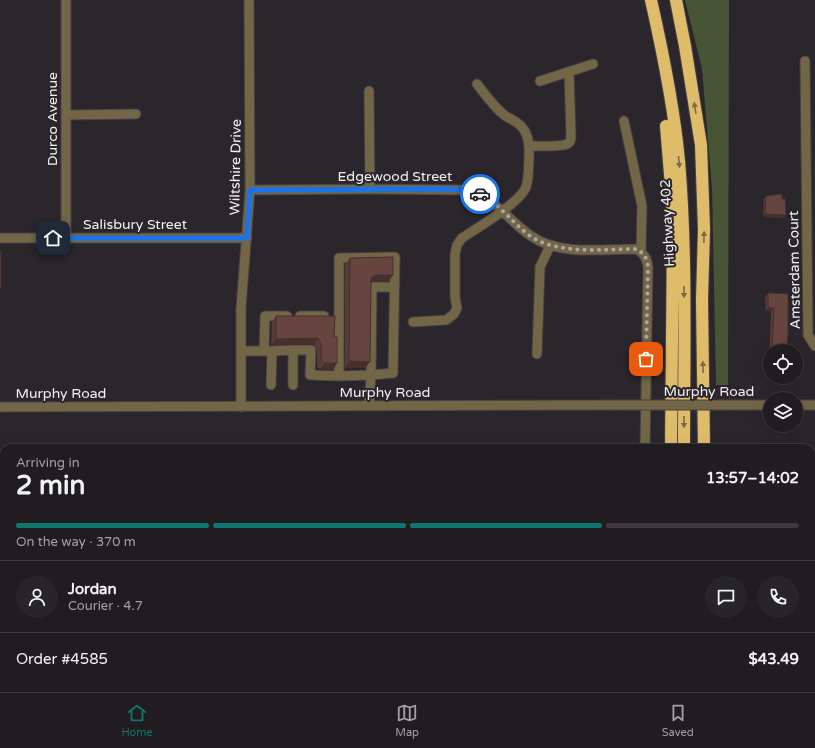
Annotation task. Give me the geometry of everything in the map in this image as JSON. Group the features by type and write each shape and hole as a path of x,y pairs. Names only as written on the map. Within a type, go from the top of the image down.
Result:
{"highway":[{"path":"650,0 663,96 672,186 673,239 670,444"},
{"name":"Highway 402","path":"650,0 667,78 674,122 682,199 684,260 684,444"},
{"path":"676,0 701,145 704,229 702,300 704,444"}],"street":[{"name":"Durco Avenue","path":"66,0 66,238"},
{"name":"Wiltshire Drive","path":"241,406 241,308 250,190 249,0"},
{"name":"Amsterdam Court","path":"805,61 811,192 808,335 815,346"},
{"path":"540,81 593,64"},
{"path":"529,146 560,145 570,142 569,72"},
{"path":"413,322 446,320 454,314 458,308 455,297 455,254 462,238 503,211 526,188 528,180 529,146 524,130 519,123 504,115 477,84"},
{"path":"369,90 370,189"},
{"path":"66,115 136,114"},
{"path":"624,121 642,206 641,252 647,260 648,267 645,444"},
{"name":"Edgewood Street","path":"250,190 466,190 476,192 484,196 530,235 550,246 582,249 636,249 641,252"},
{"name":"Salisbury Street","path":"0,238 247,238"},
{"path":"537,354 540,267 550,246"},
{"path":"241,351 311,350 310,375 339,376 393,373 396,257 339,258 339,376"},
{"path":"370,406 372,287 395,286"},
{"path":"271,385 265,316 324,316"},
{"path":"293,350 293,385"},
{"name":"Murphy Road","path":"0,407 763,405"},
{"path":"803,405 815,405"}],"green space":[{"path":"685,0 729,0 728,385 716,385 712,188 702,69"}],"building":[{"path":"782,194 782,199 785,199 786,215 765,214 766,196"},
{"path":"1,251 1,288 0,288"},
{"path":"393,257 393,275 376,275 372,277 371,280 370,362 349,361 350,258"},
{"path":"768,293 788,294 787,344 772,344 774,308 768,308"},
{"path":"276,316 335,316 334,337 337,337 337,363 325,363 321,360 321,343 318,338 276,339"}],"way so far":[{"path":"480,194 493,202 530,235 540,242 550,246 582,249 639,250 645,256 648,267 646,359"}],"route":[{"path":"53,238 247,238 250,190 440,189 466,190 480,194"}]}
